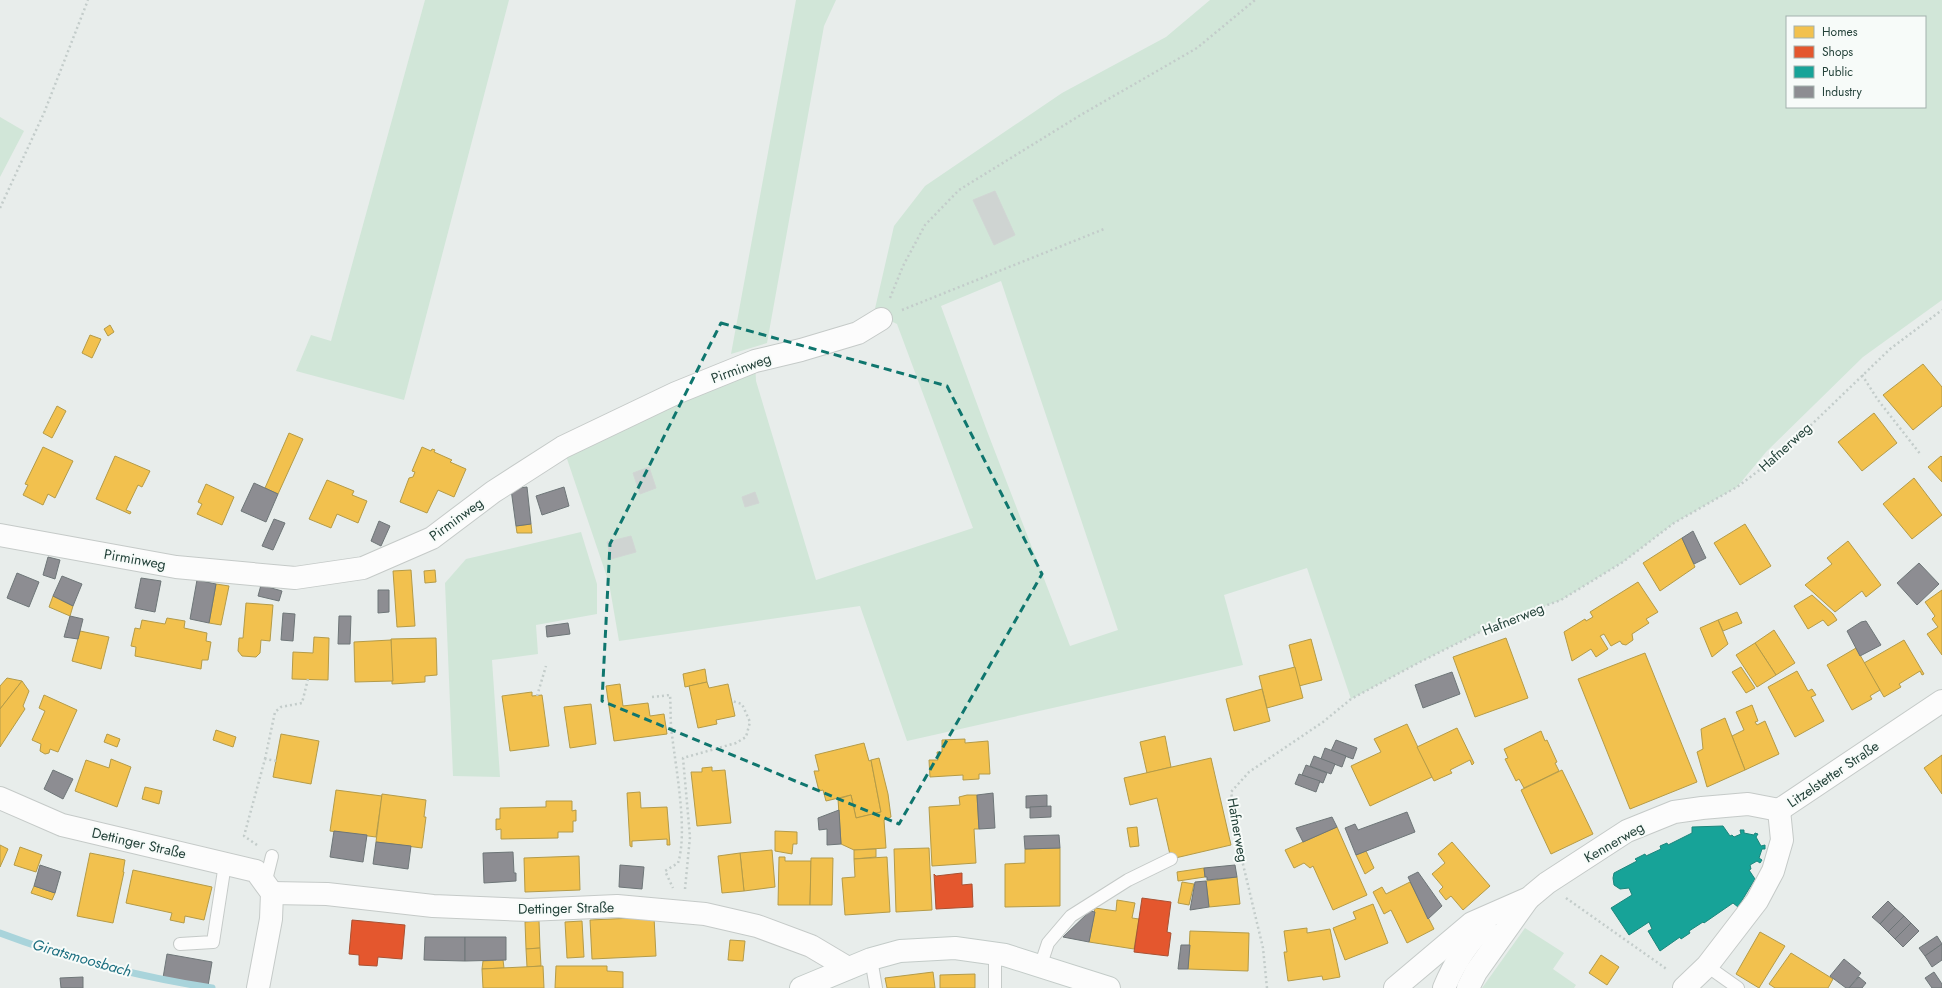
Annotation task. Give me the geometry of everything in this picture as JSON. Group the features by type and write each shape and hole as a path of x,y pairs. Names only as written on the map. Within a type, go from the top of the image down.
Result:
{"street":[{"name":"Pirminweg","path":"0,534 176,566 288,578 363,568 432,538 493,492 563,447 676,393 755,360 801,350 858,333 881,319"},
{"name":"Litzelstetter Straße","path":"1686,986 1707,966 1757,901 1773,871 1782,840 1780,810 1942,701"},
{"name":"Dettinger Straße","path":"0,798 62,825 256,871 269,888 433,906 528,910 617,906 705,914 757,926 811,946 848,968"},
{"name":"Kennerweg","path":"1395,988 1472,923 1528,898 1547,883 1628,831 1674,812 1748,804 1780,810"},
{"path":"258,988 271,919 269,888"},
{"name":"Kennerweg","path":"1468,988 1480,966 1528,898"},
{"name":"Kennerweg","path":"1444,988 1454,965 1471,940 1504,909"},
{"path":"811,986 848,968 871,959 900,951 955,948 1006,955 1109,988"}],"lane":[{"path":"269,888 272,856"},
{"path":"1040,967 1048,943 1071,916 1128,880 1171,859"},
{"path":"180,944 213,942 225,864"},
{"path":"995,954 995,988"},
{"path":"871,959 876,988"},
{"path":"1707,966 1738,988"}],"path":[{"path":"0,208 44,113 88,0"},
{"path":"881,319 903,266 925,225 960,190 1079,116 1197,48 1255,0"},
{"path":"881,319 1104,229"},
{"name":"Hafnerweg","path":"1267,988 1263,948 1242,860 1231,792 1249,772 1323,722 1351,699 1498,623 1561,600 1623,562 1674,523 1737,487 1782,453 1890,349 1942,310"},
{"path":"1862,375 1921,455"},
{"path":"538,696 546,666"},
{"path":"272,856 244,836 265,759 275,712 281,707 302,703 308,679"},
{"path":"652,697 670,695 682,851 678,863 665,871 682,912"},
{"path":"682,912 690,837 683,758 736,743 746,737 750,722 742,704 732,701"},
{"path":"265,759 276,761"},
{"path":"1547,883 1686,986"}],"highlighted area":[{"path":"721,323 947,386 1042,574 899,824 602,701 610,544"}],"green space":[{"path":"425,0 509,0 404,400 296,371 311,335 331,341"},
{"path":"796,0 836,0 824,26 767,343 731,354"},
{"path":"1210,0 1942,0 1942,300 1863,357 1766,452 1737,487 1674,523 1623,562 1561,600 1498,623 1351,699 1307,568 1224,595 1243,665 907,741 860,606 619,641 609,583 563,447 755,361 756,381 816,580 973,528 897,324 874,313 894,226 925,186 1062,93 1166,37","holes":["1001,281 1118,630 1070,646 987,431 941,306"]},
{"path":"0,117 24,131 0,177"},
{"path":"581,532 597,584 597,614 536,625 538,654 492,660 500,777 453,776 445,583 466,559"},
{"path":"1525,928 1564,953 1553,969 1576,985 1574,988 1482,988"}],"building: Homes":[{"path":"110,325 114,332 108,336 104,329"},
{"path":"90,335 101,339 92,358 82,353"},
{"path":"1923,364 1942,387 1942,406 1913,430 1883,395"},
{"path":"57,406 66,411 52,438 43,433"},
{"path":"1874,413 1897,443 1862,471 1838,442"},
{"path":"289,433 303,439 278,494 265,488"},
{"path":"43,447 73,461 55,498 48,494 43,505 23,495 28,485 25,484"},
{"path":"422,447 431,451 432,449 435,450 434,452 452,460 450,462 466,469 454,497 438,490 427,513 400,502 409,478 413,477 415,472 412,471"},
{"path":"115,456 150,471 142,487 138,485 126,510 131,512 130,514 96,499"},
{"path":"1941,456 1942,457 1942,482 1928,467"},
{"path":"1914,478 1942,515 1912,539 1883,504"},
{"path":"327,480 354,491 352,495 367,501 358,523 337,514 331,528 309,519"},
{"path":"206,484 234,497 222,525 197,514 202,504 198,502"},
{"path":"531,524 532,533 517,533 516,526"},
{"path":"1745,524 1771,566 1740,585 1714,543"},
{"path":"1682,538 1695,567 1660,591 1643,563"},
{"path":"1848,541 1881,585 1866,597 1862,591 1835,612 1805,585 1832,564 1827,558"},
{"path":"411,570 415,626 397,627 393,571"},
{"path":"435,570 436,582 425,583 424,571"},
{"path":"1638,582 1658,612 1646,619 1649,623 1632,634 1633,640 1626,645 1622,644 1620,641 1611,646 1604,634 1600,636 1608,649 1596,657 1591,649 1572,661 1564,632 1585,619 1586,621 1593,617 1590,612"},
{"path":"216,584 229,586 221,625 209,623"},
{"path":"1942,590 1942,655 1927,634 1938,627 1932,619 1935,616 1925,602"},
{"path":"1812,595 1833,614 1837,620 1828,626 1823,620 1808,629 1794,606"},
{"path":"53,596 73,606 70,616 49,607"},
{"path":"246,603 273,605 270,641 261,640 260,653 256,657 242,656 238,651 239,638 243,638"},
{"path":"1737,612 1742,623 1723,631 1718,620"},
{"path":"167,618 185,621 184,628 207,633 206,641 211,642 208,660 202,660 201,669 135,656 136,647 131,646 135,628 140,629 142,620 165,624"},
{"path":"1718,620 1728,644 1712,657 1700,628"},
{"path":"1774,630 1795,663 1776,675 1755,643"},
{"path":"80,631 109,637 101,669 72,661"},
{"path":"314,637 329,638 328,680 292,679 293,652 313,653"},
{"path":"436,638 437,675 425,676 425,682 392,684 391,639"},
{"path":"1506,638 1528,698 1475,717 1453,657"},
{"path":"1311,639 1322,680 1299,686 1289,645"},
{"path":"391,640 393,681 355,682 354,642"},
{"path":"1904,640 1924,674 1922,675 1920,671 1899,684 1901,687 1884,697 1864,663"},
{"path":"1755,643 1776,675 1757,687 1736,655"},
{"path":"1856,648 1880,690 1870,696 1872,699 1852,710 1827,665"},
{"path":"1645,653 1697,782 1630,809 1578,679"},
{"path":"1295,667 1303,698 1267,708 1259,676"},
{"path":"1741,667 1755,688 1746,693 1732,672"},
{"path":"705,669 707,682 685,687 683,674"},
{"path":"1797,671 1808,691 1812,689 1816,695 1811,697 1824,721 1795,737 1768,687"},
{"path":"7,678 22,681 0,709 0,686"},
{"path":"22,681 29,691 23,706 25,709 0,747 0,709"},
{"path":"707,682 709,688 728,684 735,716 716,720 717,724 698,728 689,686"},
{"path":"620,684 623,706 648,703 650,716 664,714 667,734 614,741 606,686"},
{"path":"1262,689 1270,721 1234,731 1226,699"},
{"path":"532,692 532,696 542,695 549,746 510,751 502,696"},
{"path":"44,695 77,710 58,752 50,749 49,753 45,754 40,751 41,744 32,740 45,711 39,708"},
{"path":"591,704 596,744 570,748 564,707"},
{"path":"1752,705 1758,721 1755,722 1757,725 1765,721 1779,754 1745,770 1732,736 1744,730 1736,712"},
{"path":"1725,718 1745,770 1707,787 1697,752 1703,749 1701,729"},
{"path":"1407,724 1432,777 1370,806 1351,766 1381,752 1374,739"},
{"path":"1457,728 1474,763 1472,765 1470,760 1450,770 1452,773 1434,781 1417,747"},
{"path":"216,730 236,737 233,747 213,740"},
{"path":"1541,731 1545,741 1547,740 1557,762 1555,763 1559,771 1524,788 1519,779 1516,781 1505,759 1508,758 1504,749"},
{"path":"107,734 120,739 117,747 104,742"},
{"path":"281,734 319,741 311,784 273,777"},
{"path":"1165,736 1171,767 1147,773 1140,742"},
{"path":"965,739 965,743 988,741 990,774 979,774 979,779 963,780 963,775 930,777 929,760 938,760 937,752 942,752 942,740"},
{"path":"864,743 869,761 871,760 881,812 856,818 851,795 826,801 823,790 819,791 814,771 819,771 815,755"},
{"path":"1942,755 1942,794 1924,768"},
{"path":"879,758 888,794 891,817 884,820 886,848 854,850 841,844 838,799 851,795 856,818 881,812 871,760"},
{"path":"1211,758 1231,845 1171,859 1157,798 1130,805 1124,778"},
{"path":"111,759 131,767 117,807 75,791 86,760 109,768"},
{"path":"712,767 712,771 725,770 731,823 697,826 691,772 702,772 702,768"},
{"path":"1562,770 1593,834 1551,854 1521,790"},
{"path":"145,787 162,791 159,804 142,799"},
{"path":"336,790 382,796 376,837 330,831"},
{"path":"640,792 641,808 667,807 670,845 667,845 667,839 632,841 632,847 630,846 627,793"},
{"path":"382,794 426,800 424,817 426,817 422,848 376,842"},
{"path":"977,795 979,829 974,829 976,863 932,866 929,807 960,805 959,797"},
{"path":"546,801 572,801 572,811 576,810 576,821 573,821 573,832 558,832 558,838 501,839 501,829 496,830 496,819 500,819 500,808 546,807"},
{"path":"1137,827 1139,846 1130,847 1127,828"},
{"path":"1337,827 1367,895 1333,910 1313,866 1310,868 1304,863 1294,868 1285,850"},
{"path":"775,831 797,832 797,844 793,844 792,854 775,851"},
{"path":"1452,842 1490,886 1463,910 1451,896 1446,900 1439,891 1443,887 1432,874 1445,863 1438,854"},
{"path":"0,845 8,849 0,867"},
{"path":"20,847 42,855 36,872 14,865"},
{"path":"929,848 932,910 896,912 894,849"},
{"path":"1060,848 1060,906 1005,907 1005,864 1025,863 1025,849"},
{"path":"876,849 876,857 854,859 854,850"},
{"path":"772,850 775,887 744,891 740,853"},
{"path":"1366,851 1374,868 1365,874 1356,855"},
{"path":"90,853 125,860 124,872 113,923 77,916"},
{"path":"740,853 744,891 722,893 718,856"},
{"path":"579,856 580,890 525,892 524,858"},
{"path":"779,857 785,857 785,861 811,861 810,905 778,905"},
{"path":"887,857 890,912 845,915 842,878 855,877 854,859"},
{"path":"811,858 833,858 832,905 810,905"},
{"path":"1204,868 1205,877 1178,881 1177,872"},
{"path":"133,870 212,887 204,920 185,916 184,923 170,920 172,913 126,903"},
{"path":"1237,877 1240,904 1209,907 1206,881"},
{"path":"1182,882 1194,884 1189,905 1178,903"},
{"path":"1410,882 1434,929 1407,943 1391,910 1384,914 1373,892 1382,887 1386,894"},
{"path":"34,886 55,893 52,900 31,893"},
{"path":"1117,900 1135,903 1132,918 1139,919 1134,949 1089,942 1095,908 1116,911"},
{"path":"1373,904 1388,943 1345,960 1333,928 1356,919 1353,912"},
{"path":"654,917 656,956 592,959 590,920"},
{"path":"539,921 540,948 526,949 525,922"},
{"path":"582,921 584,957 567,958 565,922"},
{"path":"1307,928 1307,933 1330,929 1340,977 1323,980 1322,976 1288,981 1284,952 1287,952 1284,931"},
{"path":"1190,931 1249,933 1248,971 1188,969"},
{"path":"1760,932 1785,946 1759,988 1736,974"},
{"path":"730,940 745,941 743,961 728,960"},
{"path":"540,948 541,966 527,967 526,949"},
{"path":"1791,953 1833,979 1828,988 1775,988 1769,984"},
{"path":"1601,955 1619,967 1607,985 1589,973"},
{"path":"503,960 504,968 482,969 483,961"},
{"path":"543,966 544,988 483,988 482,969"},
{"path":"556,966 607,966 607,971 623,972 623,988 555,988"},
{"path":"933,972 935,988 887,988 885,978"},
{"path":"975,974 975,988 940,988 940,975"}],"building: Shops":[{"path":"962,873 962,885 972,884 973,907 936,909 934,874 936,876"},
{"path":"1142,898 1171,902 1167,932 1171,933 1168,956 1134,952"},
{"path":"352,920 405,925 402,959 378,957 377,966 359,965 359,955 349,954"}],"building: Public":[{"path":"1723,826 1730,836 1732,835 1734,837 1741,834 1740,830 1744,830 1744,833 1754,835 1755,833 1758,834 1756,837 1761,846 1765,845 1765,849 1762,849 1759,858 1762,860 1760,863 1757,861 1750,865 1751,869 1749,870 1755,879 1738,907 1733,903 1704,923 1703,922 1689,931 1690,933 1681,939 1680,937 1660,951 1648,931 1652,929 1649,922 1629,935 1611,908 1632,895 1629,888 1620,889 1614,885 1614,873 1637,861 1635,859 1661,849 1660,846 1667,843 1668,845 1692,833 1692,827"}],"building: Industry":[{"path":"254,483 278,494 266,522 241,511"},
{"path":"527,487 531,524 516,526 511,489"},
{"path":"564,487 569,506 542,515 536,496"},
{"path":"274,519 285,523 273,550 262,546"},
{"path":"379,521 390,526 381,546 371,541"},
{"path":"1693,531 1706,558 1694,564 1682,538"},
{"path":"48,557 60,560 55,579 43,575"},
{"path":"1919,563 1939,584 1917,605 1897,583"},
{"path":"17,573 39,582 29,607 7,598"},
{"path":"62,576 82,584 73,606 53,596"},
{"path":"141,578 161,581 155,612 135,608"},
{"path":"197,580 216,584 209,623 190,619"},
{"path":"261,585 282,591 279,601 258,596"},
{"path":"378,590 389,590 389,612 378,613"},
{"path":"283,613 295,614 293,641 281,640"},
{"path":"70,616 83,619 78,639 64,637"},
{"path":"339,616 351,616 350,644 338,644"},
{"path":"1866,621 1881,645 1860,656 1847,631 1861,622"},
{"path":"568,623 570,634 547,637 546,626"},
{"path":"1452,672 1460,694 1423,708 1415,685"},
{"path":"1336,740 1357,748 1353,759 1331,751"},
{"path":"1325,748 1346,756 1342,767 1321,759"},
{"path":"1314,756 1335,764 1331,774 1310,766"},
{"path":"1306,765 1327,773 1323,783 1302,775"},
{"path":"53,770 73,779 63,799 44,789"},
{"path":"1299,774 1320,781 1316,792 1295,784"},
{"path":"993,793 995,828 979,829 977,795"},
{"path":"1047,795 1047,807 1026,808 1026,796"},
{"path":"1051,806 1051,817 1030,818 1030,807"},
{"path":"839,810 841,844 827,845 827,829 819,830 818,818"},
{"path":"1407,812 1415,832 1356,855 1345,828 1355,824 1358,830"},
{"path":"1332,817 1337,827 1303,842 1296,828"},
{"path":"334,831 367,835 363,862 330,857"},
{"path":"1059,835 1060,848 1025,849 1024,836"},
{"path":"376,842 411,846 408,869 373,864"},
{"path":"513,852 516,881 484,883 483,853"},
{"path":"40,865 61,872 55,893 34,886"},
{"path":"620,865 644,867 642,889 619,887"},
{"path":"1235,865 1237,877 1207,880 1207,877 1205,877 1204,868"},
{"path":"1418,872 1442,906 1428,919 1408,877"},
{"path":"1206,881 1209,907 1190,910 1195,882"},
{"path":"1888,901 1895,908 1880,924 1872,917"},
{"path":"1895,908 1904,916 1888,932 1880,924"},
{"path":"1090,911 1095,912 1089,942 1063,937"},
{"path":"1904,916 1911,923 1895,939 1888,932"},
{"path":"1911,923 1919,931 1903,947 1895,939"},
{"path":"1937,936 1942,944 1925,956 1919,948"},
{"path":"425,937 465,937 465,961 424,960"},
{"path":"465,937 506,937 506,960 465,961"},
{"path":"1942,944 1942,960 1932,967 1925,956"},
{"path":"1181,945 1190,945 1188,969 1178,969"},
{"path":"167,954 212,962 208,986 163,978"},
{"path":"1844,959 1861,973 1849,988 1846,988 1830,976"},
{"path":"1934,972 1942,984 1942,988 1932,988 1925,978"},
{"path":"83,977 83,988 61,988 60,978"},
{"path":"1859,977 1866,983 1862,988 1849,988"}],"building: Other":[{"path":"995,191 1015,235 994,245 973,200"},
{"path":"649,467 656,488 640,494 633,473"},
{"path":"755,492 759,503 745,507 742,497"},
{"path":"631,536 636,552 611,559 607,542"}],"waterway":[{"name":"Giratsmoosbach","path":"0,933 78,959 131,973 212,988"}]}
